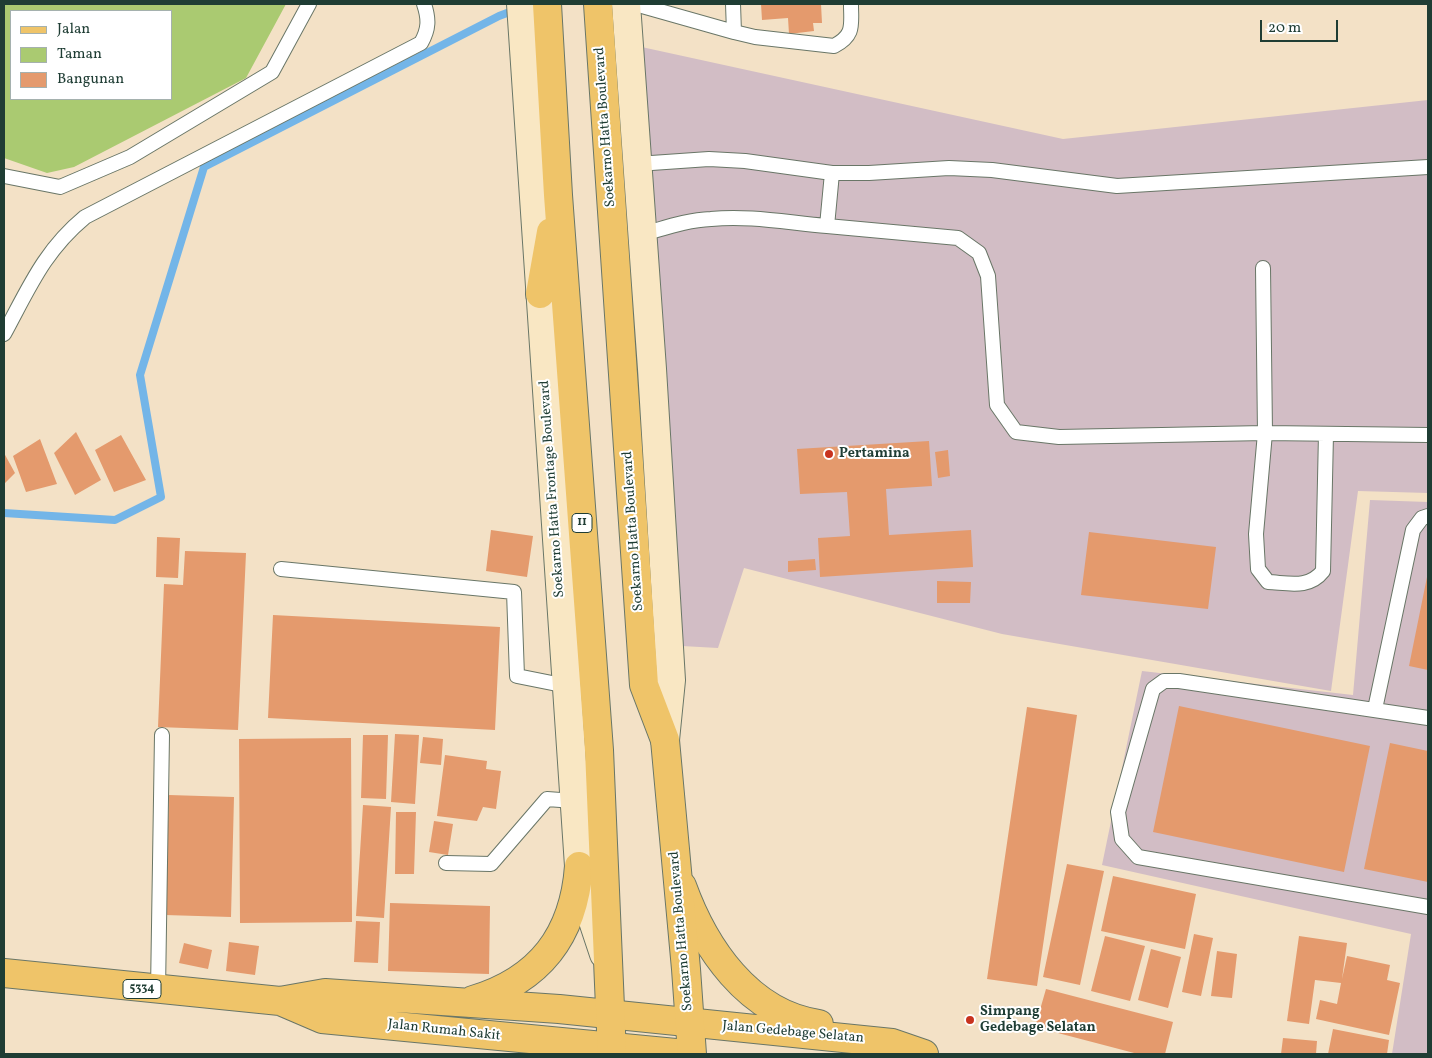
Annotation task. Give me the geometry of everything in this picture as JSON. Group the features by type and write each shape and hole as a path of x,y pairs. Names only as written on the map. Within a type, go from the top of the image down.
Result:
{"main road":[{"name":"Soekarno Hatta Frontage Boulevard","path":"521,4 579,866 586,900 609,971"},
{"name":"11","path":"546,4 558,195 599,750 612,1051"},
{"name":"Soekarno Hatta Boulevard","path":"598,4 644,685 665,740 692,1054"},
{"path":"626,4 671,680 665,740"},
{"path":"540,294 558,195"},
{"path":"452,1003 471,1000 508,987 539,963 553,947 573,908 579,866"},
{"path":"677,871 693,916 710,945 742,985 757,998 793,1017 866,1034 892,1043"},
{"name":"Jalan Rumah Sakit","path":"4,973 280,1001 325,993 609,1015 690,1024"},
{"name":"Jalan Rumah Sakit","path":"280,1001 322,1019 423,1028 612,1051 686,1054"},
{"name":"Jalan Gedebage Selatan","path":"690,1024 892,1043 924,1054"},
{"path":"423,1028 476,1041 504,1054"}],"lane":[{"path":"4,176 60,187 130,157 272,72 309,4"},
{"path":"4,334 48,254 64,234 85,217 421,43 428,30 428,15 424,4"},
{"path":"635,4 755,38 834,46 846,40 852,29 851,4"},
{"path":"733,4 734,32"},
{"path":"637,164 709,159 832,172 869,173 949,168 992,170 1117,186 1428,167"},
{"path":"827,226 832,172"},
{"path":"642,234 681,223 711,219 747,219 958,238 979,253 988,276 997,405 1016,432 1059,437 1265,433 1428,434"},
{"path":"1263,268 1265,433 1256,534 1258,569 1268,582 1307,584 1316,580 1323,571 1326,434"},
{"path":"1375,709 1413,530 1422,518 1428,516"},
{"path":"281,569 514,592 517,676 567,686"},
{"path":"1428,718 1178,681 1164,681 1152,689 1118,812 1122,839 1138,857 1428,907"},
{"path":"158,990 162,735"},
{"path":"446,863 491,864 547,799 574,801"}],"shaded area":[{"path":"637,46 1063,139 1428,100 1428,493 1358,491 1331,691 1002,634 744,568 718,648 682,646"},
{"path":"1370,500 1428,502 1428,1054 1392,1054 1411,934 1102,865 1142,671 1353,695"}],"green space":[{"path":"4,4 286,4 246,78 74,167 47,173 4,158"}],"building":[{"path":"761,4 821,4 822,23 813,23 814,31 789,34 788,18 762,20"},
{"path":"76,432 101,480 75,495 54,453"},
{"path":"121,435 146,480 114,492 95,450"},
{"path":"40,439 57,484 26,492 13,456"},
{"path":"929,441 932,486 886,489 889,535 971,530 973,567 820,577 818,538 850,536 847,492 800,494 797,449"},
{"path":"948,450 950,476 938,478 935,452"},
{"path":"4,453 15,473 4,484"},
{"path":"491,530 533,536 527,577 486,571"},
{"path":"1089,532 1216,547 1208,609 1081,595"},
{"path":"157,537 180,538 178,578 156,577"},
{"path":"185,551 246,553 238,730 158,727 164,584 183,585"},
{"path":"815,559 816,570 788,572 788,561"},
{"path":"1428,578 1428,670 1409,666"},
{"path":"937,581 971,582 970,603 937,603"},
{"path":"273,615 500,627 495,730 268,718"},
{"path":"1179,706 1370,746 1344,872 1153,832"},
{"path":"1027,707 1077,715 1037,986 987,979"},
{"path":"395,734 419,735 415,804 391,802"},
{"path":"363,735 388,735 386,799 361,798"},
{"path":"423,737 443,739 441,765 420,763"},
{"path":"351,738 352,922 240,923 239,739"},
{"path":"1390,743 1428,751 1428,882 1364,869"},
{"path":"445,755 487,761 486,769 501,771 496,809 483,807 477,821 437,816"},
{"path":"169,795 234,797 231,917 165,915"},
{"path":"363,805 391,807 384,918 356,916"},
{"path":"396,812 416,812 414,874 395,874"},
{"path":"434,821 453,824 448,855 429,852"},
{"path":"1067,864 1104,871 1080,985 1043,977"},
{"path":"1113,876 1196,894 1185,949 1101,931"},
{"path":"390,903 490,906 489,974 388,971"},
{"path":"356,921 380,922 378,963 354,962"},
{"path":"1194,934 1213,938 1201,996 1182,992"},
{"path":"1105,936 1145,946 1130,1001 1091,991"},
{"path":"1299,936 1347,943 1342,979 1347,956 1390,965 1387,980 1400,983 1389,1035 1316,1019 1320,1000 1337,1004 1341,983 1315,980 1309,1024 1287,1021"},
{"path":"229,942 259,946 255,975 226,971"},
{"path":"184,943 212,950 208,969 179,963"},
{"path":"1151,949 1181,957 1168,1008 1138,1000"},
{"path":"1217,951 1237,954 1232,998 1211,996"},
{"path":"1046,989 1173,1022 1165,1054 1138,1054 1035,1027"},
{"path":"1333,1029 1389,1040 1387,1054 1328,1054"},
{"path":"1283,1038 1317,1041 1316,1054 1281,1054"}],"waterway":[{"path":"4,513 115,520 161,497 140,375 204,167 499,16 515,10"}],"place":[{"name":"Pertamina","path":"829,454"},
{"name":"Simpang Gedebage Selatan","path":"970,1020"}]}
